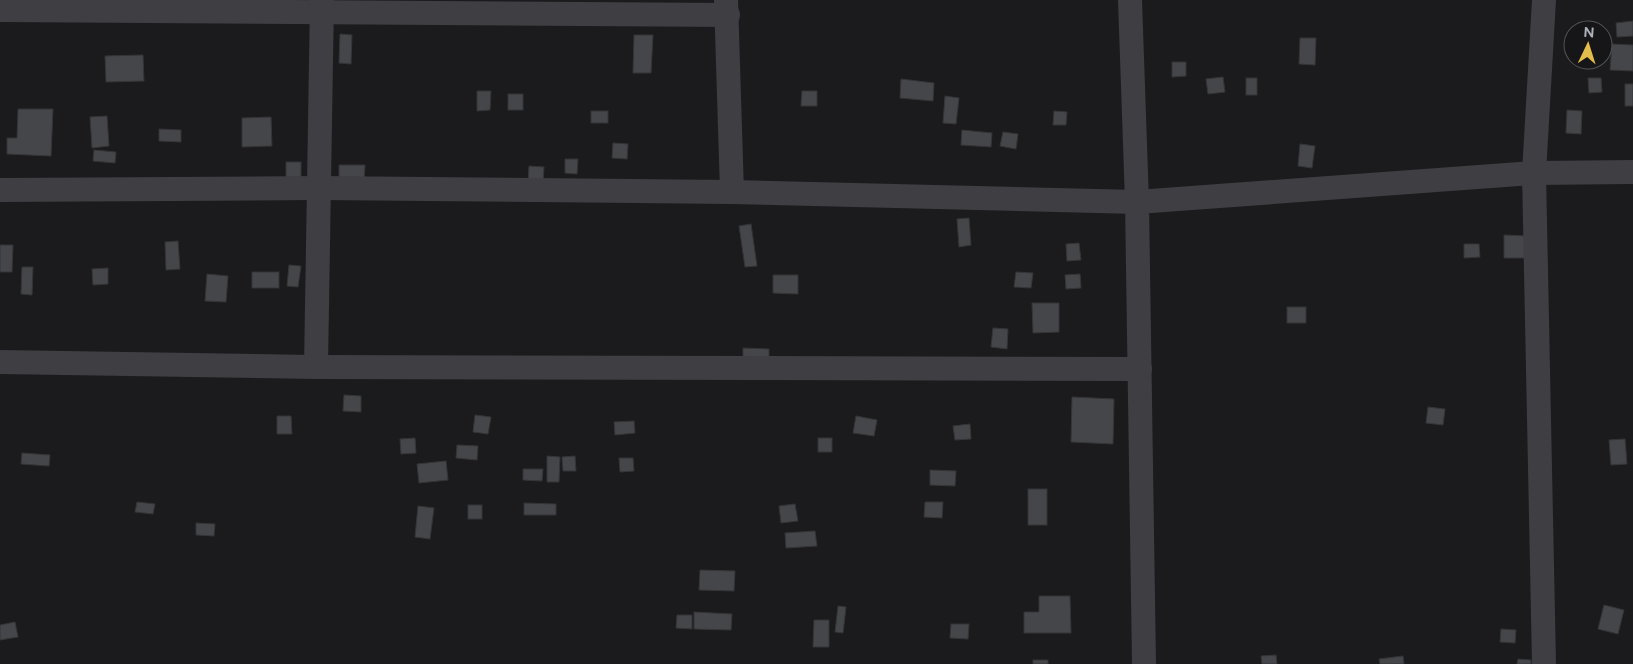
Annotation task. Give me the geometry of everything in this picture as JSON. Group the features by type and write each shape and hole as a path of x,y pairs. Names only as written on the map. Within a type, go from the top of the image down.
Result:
{"street":[{"path":"1130,0 1137,202 1144,664"},
{"path":"1544,0 1534,173 1544,664"},
{"path":"0,10 322,6 727,7 732,192"},
{"path":"316,367 322,6"},
{"path":"0,190 318,188 732,192 1137,202 1534,173 1633,172"},
{"path":"0,362 316,367 1140,369"}],"building":[{"path":"1633,21 1633,36 1617,37 1616,23"},
{"path":"340,34 352,35 351,64 339,63"},
{"path":"634,35 653,35 651,73 633,73"},
{"path":"1300,38 1316,38 1315,65 1299,64"},
{"path":"1613,44 1633,45 1633,71 1610,70 1613,70"},
{"path":"143,55 144,81 106,82 105,56"},
{"path":"1172,62 1186,62 1186,76 1172,77"},
{"path":"1223,77 1225,92 1208,94 1206,79"},
{"path":"1246,78 1257,78 1257,95 1246,95"},
{"path":"1588,78 1601,78 1602,92 1589,93"},
{"path":"901,79 934,83 933,101 900,98"},
{"path":"1625,84 1633,84 1633,106 1625,106"},
{"path":"477,91 491,91 490,110 477,111"},
{"path":"802,91 817,91 817,106 801,106"},
{"path":"508,94 523,94 523,110 508,110"},
{"path":"945,96 959,98 956,124 943,123"},
{"path":"18,109 53,109 51,156 7,154 7,138 17,138"},
{"path":"1567,110 1582,111 1581,134 1566,133"},
{"path":"591,111 608,111 608,123 591,123"},
{"path":"1054,111 1067,112 1066,125 1053,125"},
{"path":"107,116 109,146 92,148 90,117"},
{"path":"271,117 272,146 242,147 242,118"},
{"path":"159,129 181,130 181,142 159,141"},
{"path":"962,130 992,133 991,147 961,145"},
{"path":"1003,132 1018,134 1016,149 1000,146"},
{"path":"613,143 628,144 627,159 612,158"},
{"path":"1300,144 1315,146 1312,168 1298,166"},
{"path":"94,150 116,152 115,163 93,161"},
{"path":"565,159 578,159 577,174 565,173"},
{"path":"286,162 301,162 301,181 286,181"},
{"path":"339,165 365,165 364,182 339,181"},
{"path":"529,166 544,167 543,183 528,182"},
{"path":"969,218 971,245 959,247 957,219"},
{"path":"751,224 757,266 745,267 739,226"},
{"path":"1504,235 1528,236 1528,258 1504,258"},
{"path":"178,241 180,269 166,270 165,242"},
{"path":"1079,243 1081,260 1067,261 1066,244"},
{"path":"1464,244 1479,244 1480,257 1464,258"},
{"path":"0,245 13,245 12,272 0,272"},
{"path":"289,265 301,266 298,287 287,286"},
{"path":"22,267 33,267 32,295 21,294"},
{"path":"108,268 108,284 93,285 92,269"},
{"path":"252,272 279,272 279,288 252,288"},
{"path":"1016,272 1033,273 1031,288 1014,287"},
{"path":"207,274 228,276 226,302 205,301"},
{"path":"1080,274 1081,288 1066,289 1065,275"},
{"path":"773,275 798,275 798,294 773,293"},
{"path":"1032,303 1059,303 1059,332 1033,333"},
{"path":"1287,307 1306,307 1306,323 1287,323"},
{"path":"993,328 1008,329 1007,349 991,347"},
{"path":"743,348 769,349 769,362 743,361"},
{"path":"344,395 361,396 361,412 343,411"},
{"path":"1072,397 1114,399 1113,444 1071,442"},
{"path":"1428,407 1445,409 1443,425 1426,423"},
{"path":"475,415 491,417 488,434 473,432"},
{"path":"277,416 291,416 292,434 277,434"},
{"path":"856,416 877,420 874,436 853,433"},
{"path":"634,421 635,433 615,435 614,422"},
{"path":"970,424 971,439 955,440 953,426"},
{"path":"415,438 416,453 401,454 400,439"},
{"path":"818,438 832,438 832,452 818,452"},
{"path":"1625,439 1627,464 1611,465 1609,440"},
{"path":"457,445 478,446 477,460 456,458"},
{"path":"22,453 50,455 49,466 21,464"},
{"path":"547,456 560,457 559,482 547,482"},
{"path":"575,456 576,471 563,471 562,457"},
{"path":"619,458 633,458 634,471 620,472"},
{"path":"446,461 448,480 419,483 417,464"},
{"path":"523,469 543,469 542,481 523,480"},
{"path":"930,470 956,471 955,486 930,485"},
{"path":"1028,489 1047,489 1047,525 1028,525"},
{"path":"137,502 155,504 153,514 135,512"},
{"path":"925,502 943,502 942,518 924,517"},
{"path":"524,503 556,504 556,515 524,515"},
{"path":"795,504 798,521 781,523 779,506"},
{"path":"468,505 482,505 482,519 468,519"},
{"path":"418,506 434,508 430,539 415,537"},
{"path":"196,523 215,524 214,536 196,535"},
{"path":"815,531 817,546 786,548 785,533"},
{"path":"700,570 735,571 734,591 699,590"},
{"path":"1039,596 1070,596 1071,633 1024,633 1024,612 1039,612"},
{"path":"1604,605 1624,610 1618,634 1598,629"},
{"path":"838,606 846,607 843,633 835,632"},
{"path":"694,612 732,614 731,630 694,629"},
{"path":"677,615 692,615 692,629 676,628"},
{"path":"814,620 829,620 829,647 813,647"},
{"path":"15,622 18,637 0,640 0,625"},
{"path":"951,624 969,624 968,639 950,638"},
{"path":"1501,629 1516,630 1515,643 1500,642"},
{"path":"1276,655 1277,664 1262,664 1261,656"},
{"path":"1403,656 1404,664 1380,664 1379,659"},
{"path":"1518,659 1531,660 1531,664 1517,664"},
{"path":"1033,660 1048,660 1048,664 1033,664"}]}
